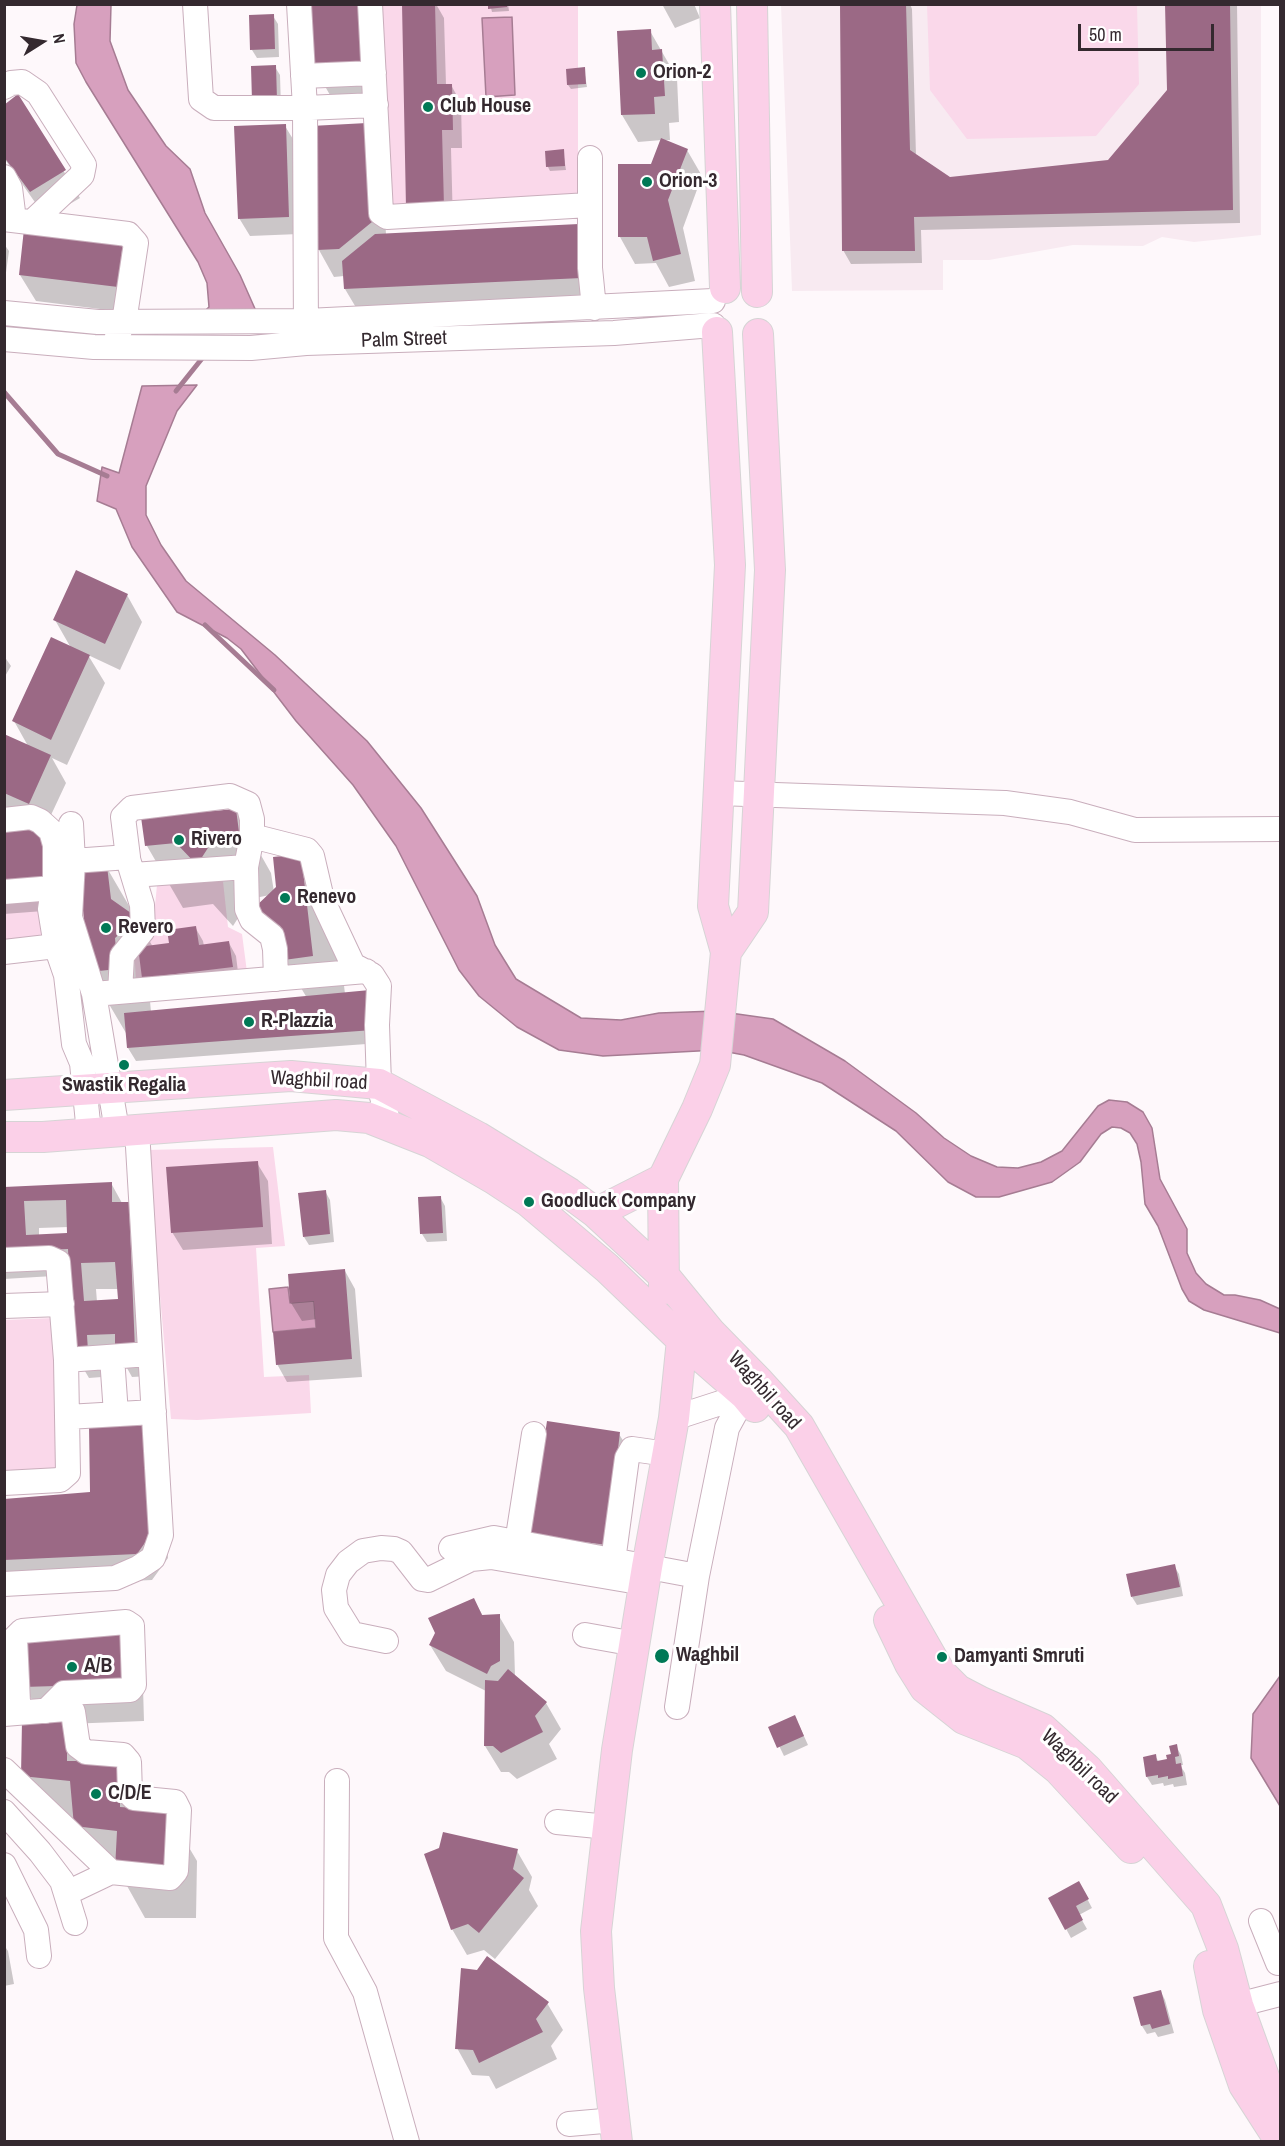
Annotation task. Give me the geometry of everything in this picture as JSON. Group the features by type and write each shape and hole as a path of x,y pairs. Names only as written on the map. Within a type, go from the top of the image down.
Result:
{"main road":[{"path":"616,2131 599,1988 596,1931 617,1750 645,1575 674,1418 672,1331 665,1277 663,1179 697,1109 715,1065 726,952 713,906 730,565 717,312 715,4"},
{"path":"752,4 757,292"},
{"path":"741,285 757,292 765,303 765,324 751,339 733,342 724,338 717,312 741,285"},
{"path":"726,952 753,912 757,794 770,570 758,334"},
{"name":"Waghbil road","path":"4,1095 291,1076 379,1084 478,1137 569,1192 590,1208 665,1277 752,1388 781,1437 808,1461 897,1617 910,1664 927,1670 925,1688 972,1711 1027,1744 1046,1746 1058,1769 1111,1812 1177,1897 1195,1908 1198,1929 1208,1964 1228,2008 1244,2085 1269,2103 1281,2141"},
{"name":"Waghbil road","path":"4,1137 43,1137 336,1115 369,1118 430,1142 529,1202 607,1268 672,1331 752,1388"},
{"path":"561,1230 590,1208 663,1179"}],"street":[{"path":"195,4 201,99 214,108 376,105"},
{"path":"299,4 304,108 306,332"},
{"path":"370,4 381,213 387,217 589,205"},
{"path":"303,76 374,73"},
{"path":"4,87 11,83 22,82 38,93 84,165 82,176 17,220"},
{"path":"590,158 590,268 594,308"},
{"path":"4,177 10,188 17,220"},
{"path":"17,220 128,234 136,243 124,322 103,347"},
{"path":"4,313 98,322 232,321 306,332 594,308 717,312"},
{"name":"Palm Street","path":"4,339 103,347 251,348 306,332 614,333 717,312"},
{"path":"718,793 1005,803 1070,812 1135,830 1281,829"},
{"path":"120,992 122,956 143,930 142,905 130,866 123,817 132,808 230,796 248,804 252,819 252,837 246,867 248,909 252,920 272,936 276,979"},
{"path":"4,820 31,817 40,821 51,831 55,845 50,909 56,946 66,975 74,1044 114,1131 149,1354 161,1535 153,1557 138,1568 115,1578 4,1584"},
{"path":"71,824 73,861 70,917 93,994 97,1090"},
{"path":"252,837 308,850 312,856 322,899 353,965 372,975 379,986 379,1084 389,1126"},
{"path":"73,861 130,866 246,867"},
{"path":"4,892 53,888"},
{"path":"4,952 56,946"},
{"path":"93,994 366,971"},
{"path":"4,1260 50,1258 58,1262 66,1360 68,1473 60,1480 4,1483"},
{"path":"4,1306 62,1304"},
{"path":"66,1360 149,1354"},
{"path":"112,1357 116,1414"},
{"path":"674,1418 752,1388"},
{"path":"677,1707 697,1576 727,1428 752,1388"},
{"path":"67,1417 154,1412"},
{"path":"517,1543 534,1434"},
{"path":"613,1561 627,1458 632,1449 667,1454"},
{"path":"451,1548 494,1538 613,1561 645,1575"},
{"path":"386,1641 352,1634 336,1608 334,1590 338,1575 348,1562 363,1551 381,1548 401,1552 422,1579 428,1580 471,1559 491,1557 645,1575 697,1576"},
{"path":"18,1713 15,1638 22,1631 126,1622 132,1626 134,1685 130,1690 64,1693 46,1711"},
{"path":"585,1635 634,1644"},
{"path":"4,1683 4,1714 66,1709 73,1712 78,1746 86,1752 123,1755 129,1762 130,1794 134,1798 174,1802 179,1810 176,1871 170,1878 111,1872 67,1893"},
{"path":"4,1770 111,1872"},
{"path":"337,1781 336,1938 365,1992 407,2142"},
{"path":"4,1812 40,1851 62,1881 75,1923"},
{"path":"557,1822 608,1827"},
{"path":"4,1865 36,1930 39,1956"},
{"path":"1261,1921 1280,1964"},
{"path":"1228,2008 1281,1994"},
{"path":"569,2124 616,2131"}],"shaded area":[{"path":"77,5 111,5 110,41 128,90 166,146 190,169 205,213 240,275 260,320 193,322 209,307 207,283 198,262 76,63 74,24"},
{"path":"382,5 578,5 578,202 393,210"},
{"path":"781,5 1261,5 1261,235 1194,242 1162,237 1143,246 1073,245 989,260 943,260 943,290 792,291"},
{"path":"927,5 1137,5 1139,84 1096,136 967,139 930,90"},
{"path":"512,17 515,95 486,97 482,18"},
{"path":"197,385 177,411 146,486 146,515 161,545 186,581 275,655 367,741 421,808 477,896 495,945 516,979 581,1018 621,1020 659,1013 716,1011 773,1019 845,1061 916,1113 944,1138 971,1156 997,1167 1018,1168 1041,1162 1062,1151 1098,1106 1109,1100 1127,1102 1143,1112 1152,1128 1160,1179 1187,1229 1187,1253 1196,1273 1206,1284 1224,1295 1260,1300 1280,1309 1280,1333 1204,1310 1189,1301 1182,1289 1158,1226 1145,1204 1137,1144 1130,1133 1121,1128 1112,1127 1101,1134 1080,1162 1052,1182 999,1197 976,1197 948,1182 896,1131 822,1083 744,1055 717,1050 603,1056 559,1050 517,1027 479,996 459,970 396,846 353,785 296,721 241,649 227,638 177,612 132,547 116,509 97,501 102,467 119,473 142,386"},
{"path":"222,872 228,927 242,934 247,972 136,983 134,945 154,916 157,885"},
{"path":"38,897 42,942 5,945 5,899"},
{"path":"273,1147 285,1246 256,1248 264,1377 309,1375 311,1413 197,1420 171,1419 147,1150"},
{"path":"288,1287 290,1303 314,1301 316,1328 273,1332 269,1289"},
{"path":"53,1318 59,1473 5,1475 4,1320"},
{"path":"1280,1676 1280,1806 1251,1758 1253,1714"}],"building":[{"path":"310,4 362,4 365,67 313,69"},
{"name":"Club House","path":"402,4 435,4 437,84 452,84 453,130 442,130 444,207 406,208"},
{"path":"488,4 507,4 507,7 488,9"},
{"path":"840,4 906,4 910,150 950,177 1108,160 1167,90 1165,4 1230,4 1233,210 914,217 915,251 842,251"},
{"path":"274,14 275,49 250,50 249,15"},
{"name":"Orion-2","path":"651,29 652,50 662,49 665,96 654,97 655,114 621,115 617,31"},
{"path":"276,65 277,100 252,101 251,66"},
{"path":"585,67 586,84 567,85 566,69"},
{"path":"18,94 66,170 30,192 4,157 4,105"},
{"path":"367,123 372,222 339,249 317,250 311,126"},
{"path":"286,124 289,217 238,219 234,126"},
{"name":"Orion-3","path":"661,138 688,149 668,200 681,254 653,261 647,237 618,237 618,164 651,164"},
{"path":"564,149 565,166 546,167 545,151"},
{"path":"579,224 582,278 344,289 342,261 375,234"},
{"path":"24,229 123,241 118,287 19,275"},
{"path":"76,570 128,594 105,644 53,620"},
{"path":"51,637 90,655 51,740 12,721"},
{"path":"4,734 51,755 29,804 4,793"},
{"name":"Rivero","path":"236,809 239,832 215,837 197,865 176,843 145,846 141,817"},
{"path":"17,825 45,832 48,872 42,872 43,884 4,887 4,832 18,831"},
{"name":"Renevo","path":"301,854 313,956 284,960 280,927 253,909 276,887 273,857"},
{"name":"Revero","path":"107,866 111,899 138,918 115,938 118,969 89,972 79,869"},
{"path":"196,926 199,945 229,941 233,967 142,978 138,947 169,943 167,930"},
{"name":"R-Plazzia","path":"370,990 373,1030 127,1048 124,1013"},
{"path":"258,1161 263,1227 171,1233 166,1167"},
{"path":"112,1182 112,1202 129,1202 135,1350 115,1351 115,1334 87,1335 88,1351 72,1352 68,1249 4,1252 4,1187","holes":["66,1200 67,1233 26,1235 24,1201","115,1262 118,1299 84,1301 81,1263"]},
{"path":"326,1190 330,1234 303,1237 298,1193"},
{"path":"441,1196 443,1233 420,1234 418,1197"},
{"path":"345,1269 352,1359 276,1365 273,1332 316,1328 314,1301 290,1303 288,1274"},
{"path":"547,1421 620,1432 607,1545 530,1535"},
{"path":"148,1422 154,1530 137,1554 4,1560 4,1499 90,1492 89,1425"},
{"path":"1175,1564 1180,1587 1131,1597 1126,1574"},
{"path":"474,1598 482,1615 500,1614 500,1661 491,1666 487,1674 429,1645 435,1633 428,1618"},
{"name":"A/B","path":"124,1628 123,1684 23,1687 21,1643 40,1642 40,1638"},
{"path":"508,1669 547,1702 535,1716 543,1732 501,1753 493,1746 484,1746 485,1680 498,1681"},
{"path":"795,1715 804,1736 777,1748 768,1727"},
{"name":"C/D/E","path":"22,1721 67,1721 67,1761 120,1761 120,1807 169,1810 168,1868 115,1869 117,1831 74,1826 70,1781 21,1776"},
{"path":"1177,1744 1179,1756 1175,1757 1176,1764 1181,1763 1183,1776 1168,1779 1168,1776 1158,1778 1158,1775 1146,1777 1143,1757 1156,1754 1157,1761 1167,1759 1166,1755 1171,1754 1169,1746"},
{"path":"443,1832 518,1849 513,1869 524,1878 479,1933 468,1924 451,1930 424,1854 439,1848"},
{"path":"1079,1881 1089,1899 1076,1906 1083,1920 1065,1930 1048,1898"},
{"path":"487,1956 549,2002 536,2019 543,2032 479,2063 473,2050 455,2049 461,1968 477,1970"},
{"path":"1161,1990 1170,2024 1152,2029 1150,2024 1141,2026 1133,1997"}],"waterway":[{"path":"176,391 204,356"},
{"path":"4,392 58,454 107,476"},
{"path":"205,625 274,690"}],"place":[{"name":"Orion-2","path":"641,73"},
{"name":"Club House","path":"428,107"},
{"name":"Orion-3","path":"647,182"},
{"name":"Rivero","path":"179,840"},
{"name":"Renevo","path":"285,898"},
{"name":"Revero","path":"106,928"},
{"name":"R-Plazzia","path":"249,1022"},
{"name":"Swastik Regalia","path":"124,1065"},
{"name":"Goodluck Company","path":"529,1202"},
{"name":"Waghbil","path":"662,1656"},
{"name":"Damyanti Smruti","path":"942,1657"},
{"name":"A/B","path":"72,1667"},
{"name":"C/D/E","path":"96,1794"}]}
